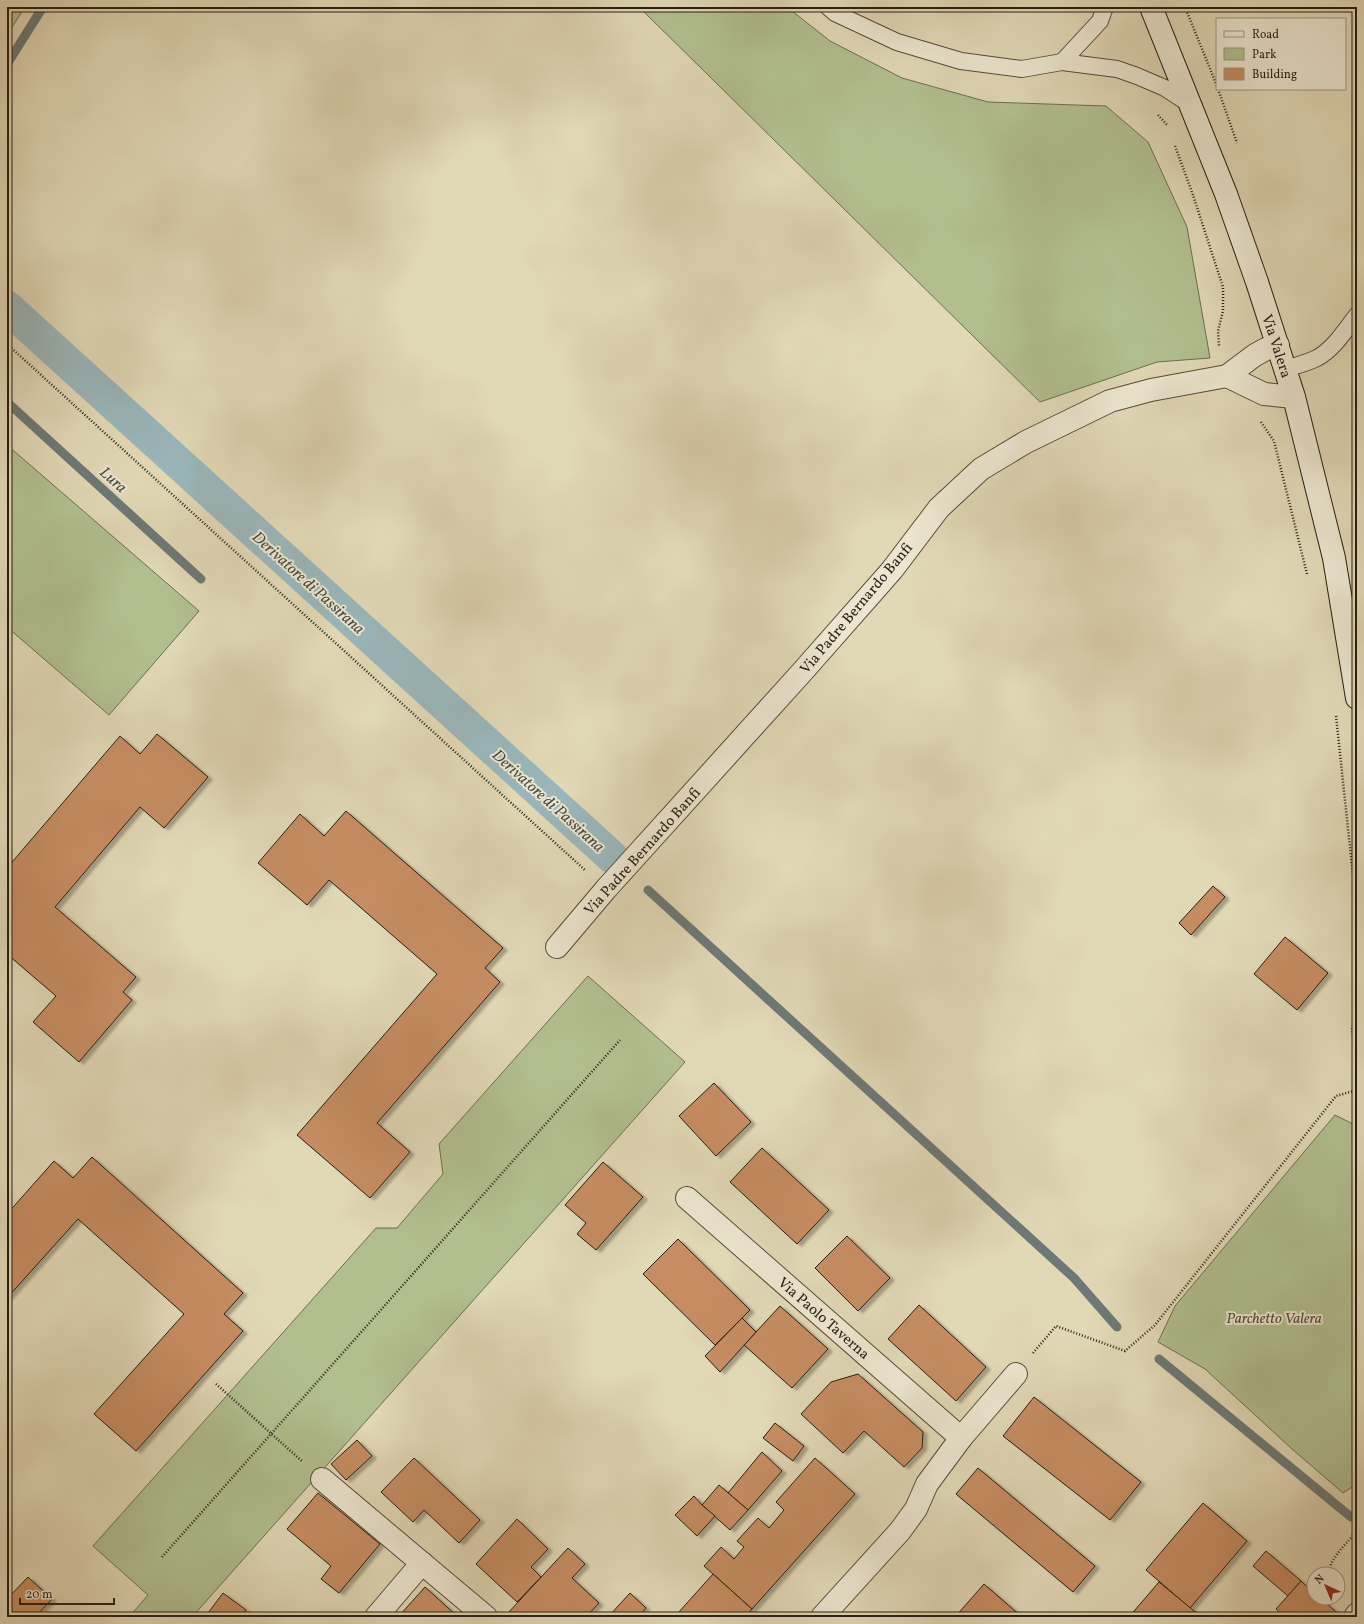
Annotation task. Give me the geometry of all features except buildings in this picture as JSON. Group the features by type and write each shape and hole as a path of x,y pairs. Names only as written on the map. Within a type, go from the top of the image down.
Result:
{"street":[{"name":"Via Valera","path":"1151,7 1228,201 1278,345 1294,397 1334,558 1357,698"},
{"name":"Via Padre Bernardo Banfi","path":"557,947 606,890 892,570 939,508 981,469 1026,442 1110,401 1151,390 1227,376 1255,355 1278,345"},
{"path":"1227,376 1264,394 1294,397"},
{"name":"Via Paolo Taverna","path":"687,1198 961,1438"},
{"path":"822,1617 900,1531 916,1509 927,1484 961,1438 1016,1374"},
{"path":"322,1480 486,1617"},
{"path":"376,1617 422,1563"}],"lane":[{"path":"828,7 834,13 897,42 961,61 1022,69 1062,62 1117,69 1138,76 1165,88 1191,105"},
{"path":"1062,62 1100,22 1105,7"},
{"path":"1285,369 1313,359 1326,352 1344,332 1357,314"}],"path":[{"path":"1185,7 1216,84"},
{"path":"1157,114 1166,123 1169,130"},
{"path":"1174,145 1193,195 1223,287 1223,311 1218,331 1219,351 1227,376"},
{"path":"7,344 606,890"},
{"path":"1257,418 1265,426 1274,441 1308,577"},
{"path":"1336,715 1357,912"},
{"path":"1357,1014 1352,1028 1357,1070"},
{"path":"162,1557 620,1040"},
{"path":"1016,1374 1056,1326 1125,1351 1155,1326 1336,1096 1357,1090"},
{"path":"216,1384 322,1480"},
{"path":"1329,1566 1357,1531"}],"green space":[{"path":"7,7 25,7 7,35"},
{"path":"639,7 787,7 830,41 902,78 988,102 1106,106 1148,142 1187,227 1210,358 1157,362 1040,402"},
{"path":"7,445 199,611 109,715 7,627"},
{"path":"588,976 685,1062 192,1617 129,1617 148,1595 93,1546 376,1228 397,1228 443,1174 439,1144"},
{"name":"Parchetto Valera","path":"1335,1115 1353,1124 1357,1182 1357,1484 1343,1493 1292,1449 1205,1369 1158,1342 1175,1306"}],"waterway":[{"path":"7,64 43,7"},
{"name":"Derivatore di Passirana","path":"7,307 612,857"},
{"name":"Lura","path":"7,402 201,579"},
{"path":"648,890 1074,1278 1117,1327"},
{"path":"1159,1359 1351,1517"}]}
